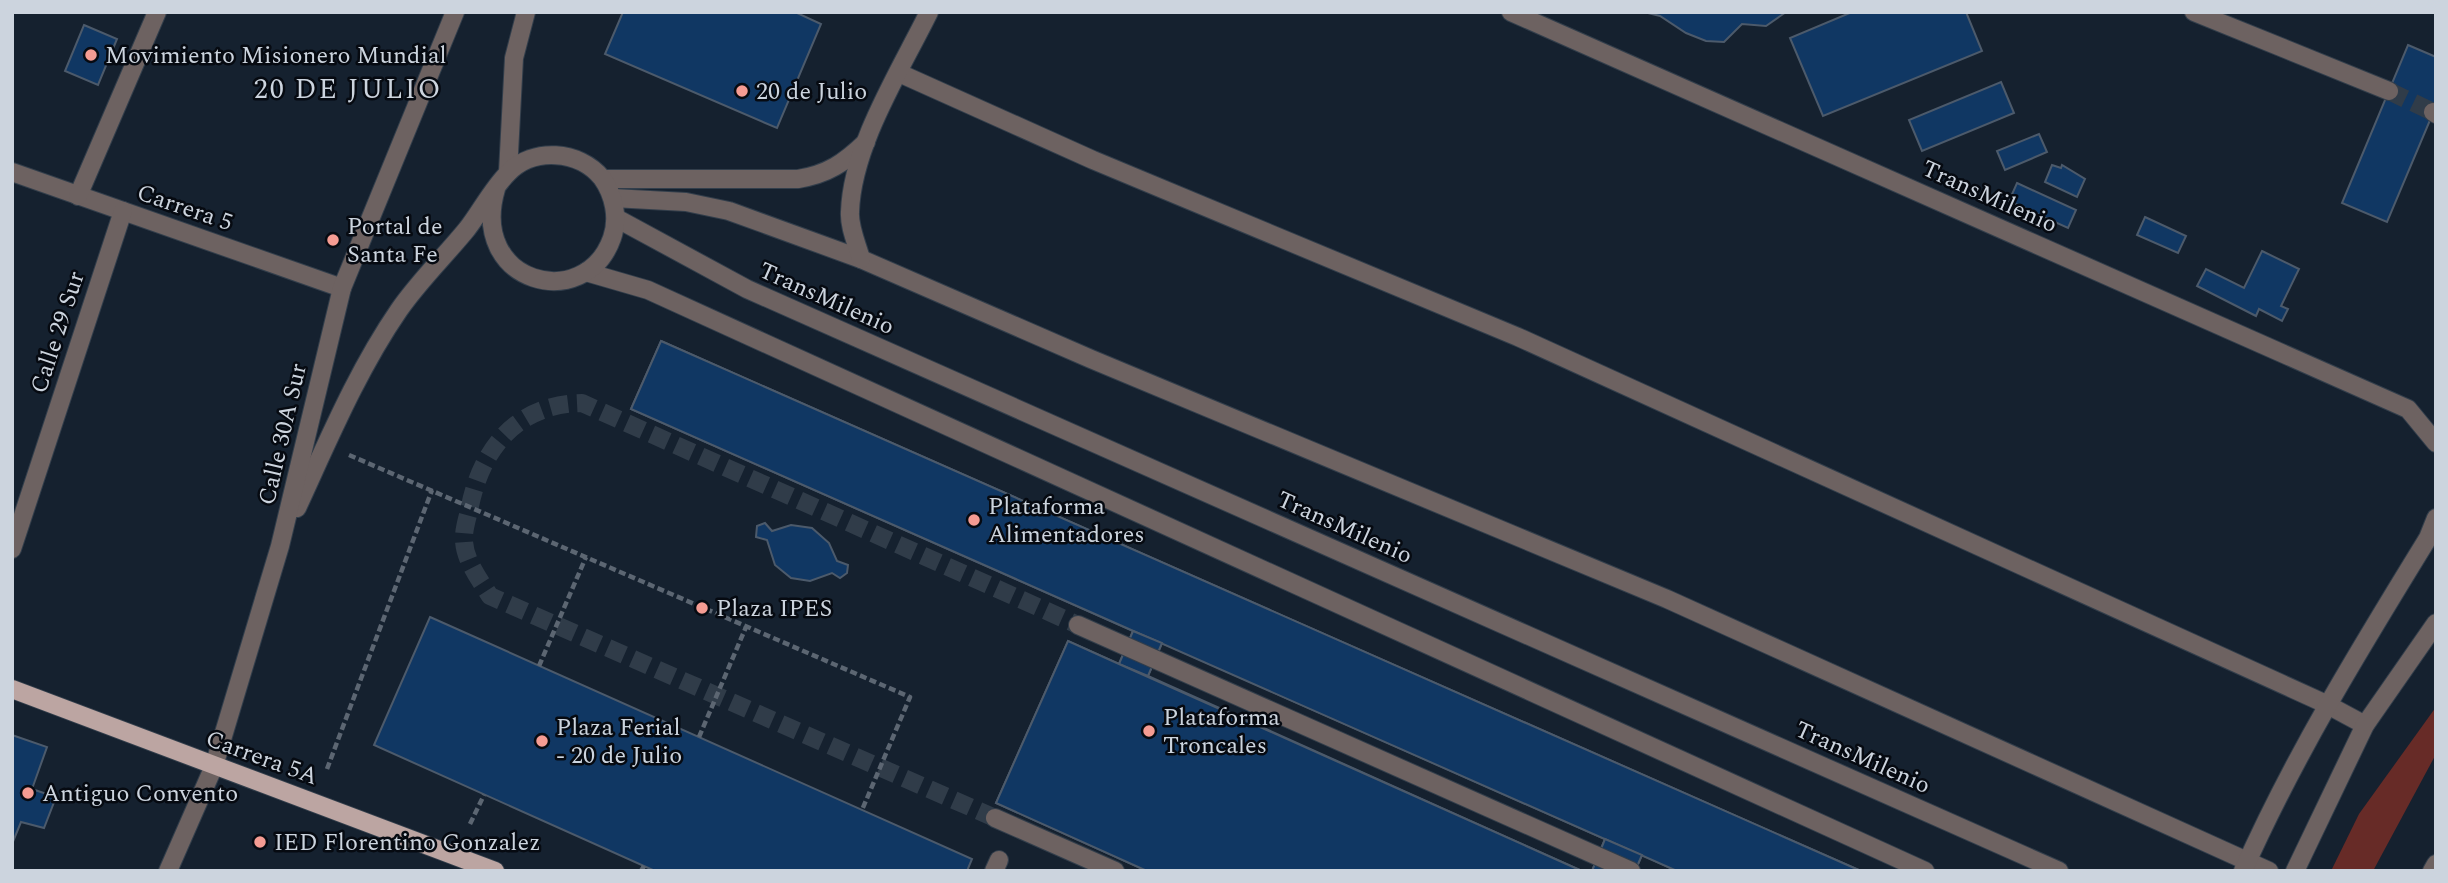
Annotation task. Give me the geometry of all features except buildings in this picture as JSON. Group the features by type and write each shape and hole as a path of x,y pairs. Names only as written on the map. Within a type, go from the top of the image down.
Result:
{"main road":[{"name":"Carrera 5A","path":"12,689 495,871"}],"street":[{"path":"78,196 158,12"},
{"name":"Calle 30A Sur","path":"168,871 214,766 280,547 342,288 455,12"},
{"path":"508,172 514,58 526,12"},
{"name":"TransMilenio","path":"861,259 849,214 853,185 866,142 929,12"},
{"name":"TransMilenio","path":"1511,12 2408,409 2436,443"},
{"path":"2194,12 2389,91"},
{"path":"900,73 1093,160 1518,337 2326,704 2365,725"},
{"name":"TransMilenio","path":"603,179 798,179 822,175 843,164 866,142"},
{"path":"280,547 364,368 400,310 508,172 525,160 546,155 567,156 583,162 603,179 612,198 616,218 612,238 603,256 586,272 569,279 550,282 530,277 512,266 499,250 491,231 490,210 496,189"},
{"name":"Carrera 5","path":"12,172 342,288"},
{"name":"TransMilenio","path":"612,198 685,202 729,211 861,259 1091,359 1667,600 2245,866 2269,871"},
{"name":"Calle 29 Sur","path":"12,549 123,211"},
{"name":"TransMilenio","path":"616,218 747,289 2059,871"},
{"path":"586,272 648,290 1926,871"},
{"path":"2245,866 2326,704 2428,538 2436,518"},
{"path":"2295,871 2365,725 2436,623"},
{"path":"1078,625 1631,871"},
{"path":"995,818 1115,871"},
{"path":"2432,871 2436,864"}],"path":[{"path":"326,445 910,697 862,810"},
{"path":"327,769 432,491"},
{"path":"539,666 586,557"},
{"path":"699,737 746,627"},
{"path":"470,824 484,794"}],"shaded area":[{"path":"2436,707 2436,754 2373,871 2331,871 2359,814"}],"tunnel":[{"path":"2389,91 2433,112"},
{"path":"995,818 490,596 472,568 464,545 474,489 482,469 492,450 505,434 520,422 559,405 582,403 1078,625"}],"place":[{"name":"Movimiento Misionero Mundial","path":"91,55"},
{"name":"20 de Julio","path":"742,91"},
{"name":"Portal de Santa Fe","path":"333,240"},
{"name":"Plataforma Alimentadores","path":"974,520"},
{"name":"Plaza IPES","path":"702,608"},
{"name":"Plataforma Troncales","path":"1149,731"},
{"name":"Plaza Ferial - 20 de Julio","path":"542,741"},
{"name":"Antiguo Convento","path":"28,793"},
{"name":"IED Florentino Gonzalez","path":"260,842"}],"district":[{"name":"20 DE JULIO","path":"348,88"}]}
